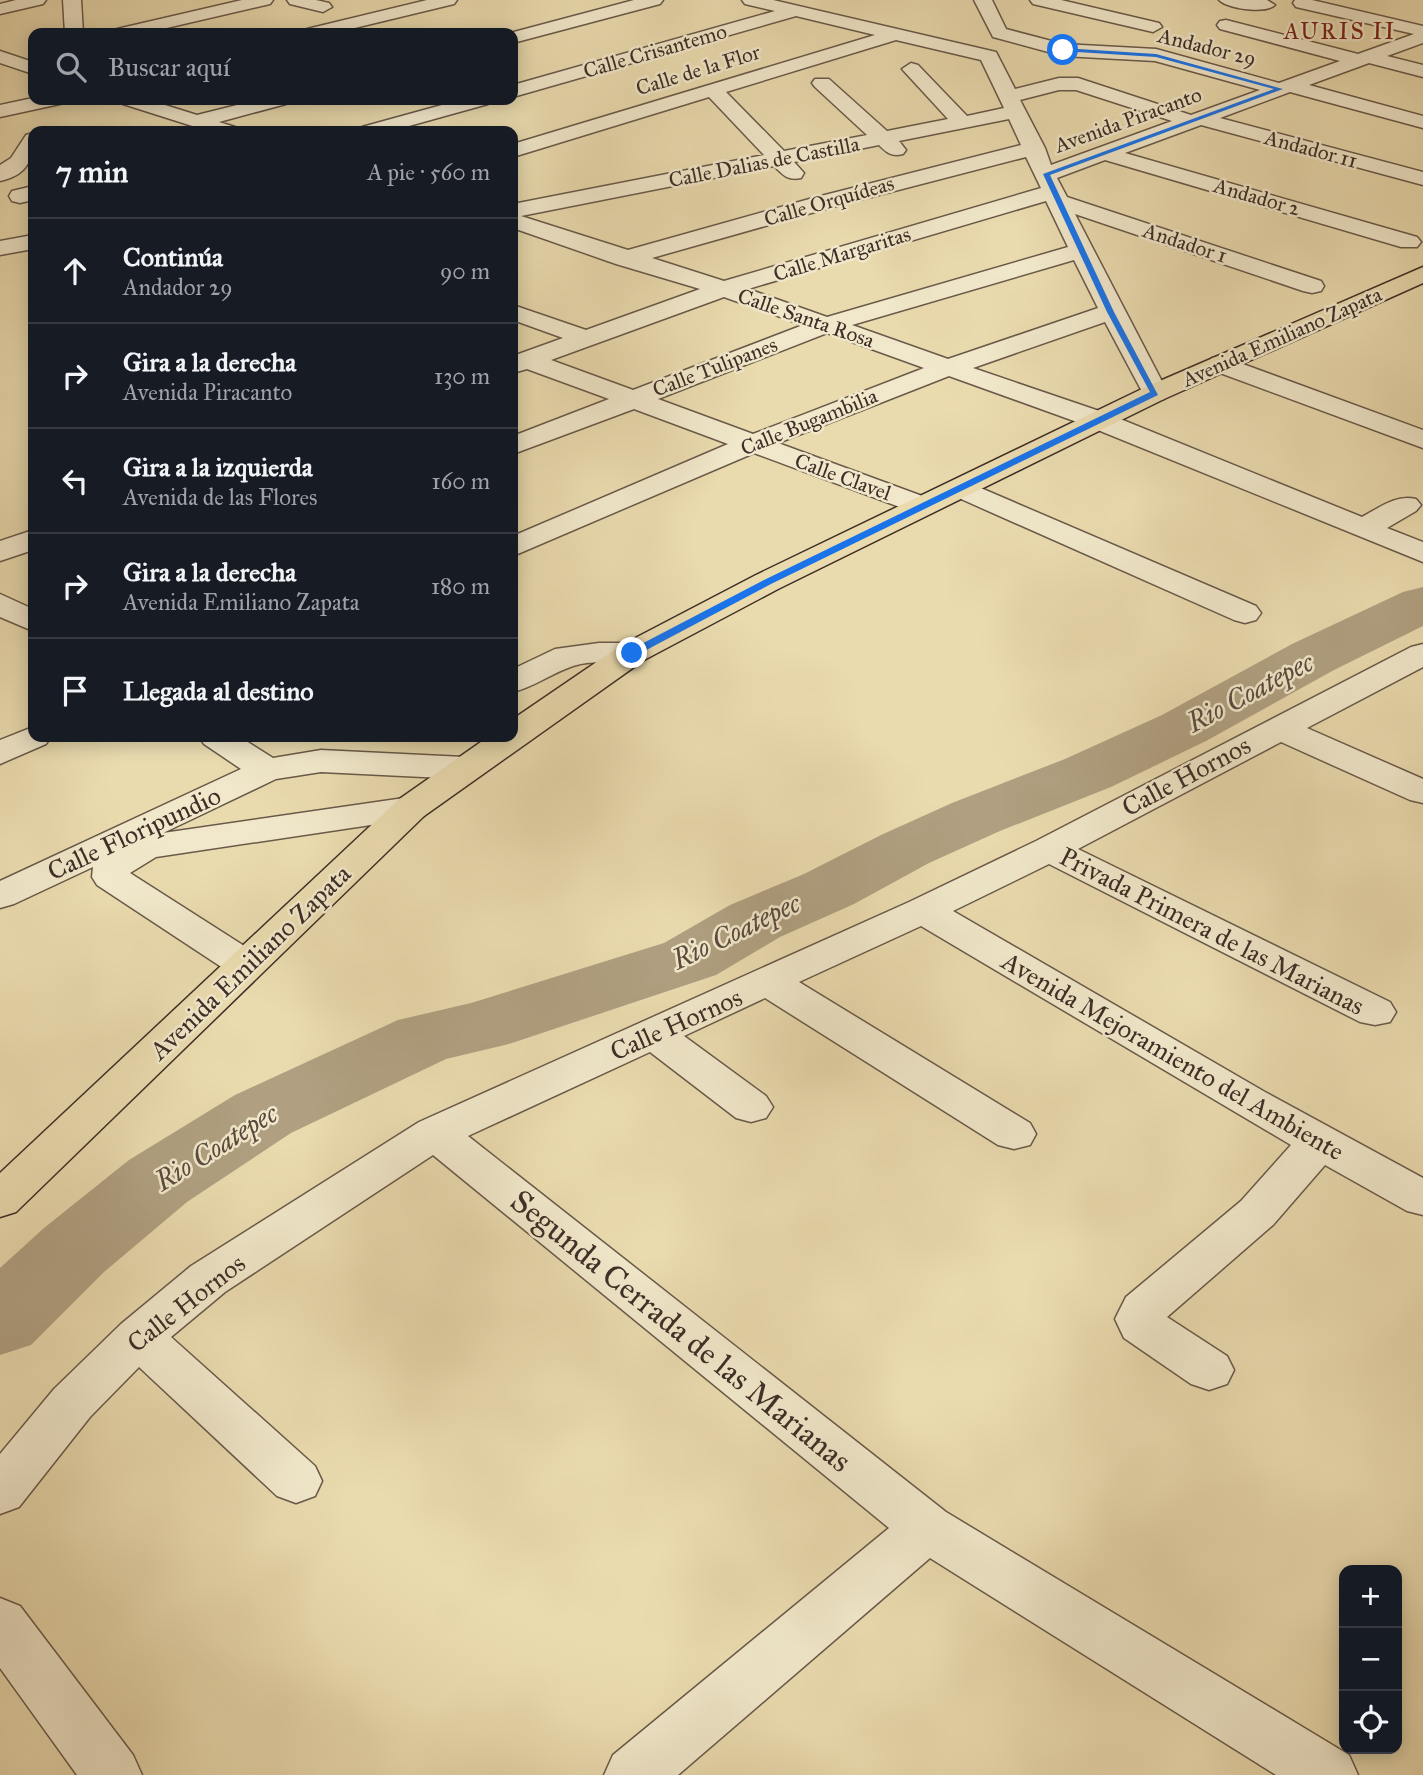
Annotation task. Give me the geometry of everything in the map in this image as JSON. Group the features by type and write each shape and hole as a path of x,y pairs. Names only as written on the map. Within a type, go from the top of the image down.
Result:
{"main road":[{"name":"Avenida Emiliano Zapata","path":"518,731 632,653 767,582 1155,393 1423,274"},
{"name":"Avenida Emiliano Zapata","path":"0,1199 411,808 502,742"}],"street":[{"path":"0,9 37,0"},
{"path":"72,0 74,28"},
{"path":"144,28 264,0"},
{"path":"296,0 323,8"},
{"path":"518,37 654,0"},
{"path":"751,0 989,56 1035,148 1110,312 1155,393"},
{"path":"1039,0 1153,27"},
{"path":"1228,0 1266,5"},
{"path":"333,28 439,1"},
{"path":"1302,3 1423,31"},
{"name":"Andador 29","path":"990,4 999,33 1063,50 1156,55 1423,122"},
{"name":"Calle Crisantemo","path":"518,90 796,10"},
{"path":"1226,25 1423,71"},
{"name":"Calle de la Flor","path":"518,148 898,34"},
{"name":"Avenida Piracanto","path":"1052,188 1104,153 1423,37"},
{"path":"0,57 28,66"},
{"path":"0,72 28,67"},
{"path":"911,69 963,123"},
{"path":"822,83 923,175"},
{"name":"Andador 11","path":"1012,104 1059,84 1078,84 1195,120 1423,179"},
{"path":"712,89 821,203"},
{"name":"Calle Dalias de Castilla","path":"518,209 580,189 697,184 780,159 963,123 1012,104"},
{"path":"0,111 30,105"},
{"path":"41,126 52,105"},
{"path":"146,105 212,126"},
{"path":"197,121 259,105"},
{"path":"387,126 463,105"},
{"path":"0,175 19,162 28,147"},
{"name":"Calle Orquídeas","path":"624,259 923,175 1035,148"},
{"name":"Andador 2","path":"1104,153 1409,242"},
{"path":"672,159 697,184"},
{"name":"Andador 1","path":"1052,188 1312,286"},
{"name":"Calle Margaritas","path":"520,362 724,289 1052,188"},
{"path":"580,189 601,216"},
{"name":"Calle Santa Rosa","path":"518,224 724,289 1098,420 1423,553"},
{"path":"0,248 28,244"},
{"name":"Calle Tulipanes","path":"518,444 825,325 1082,250"},
{"name":"Calle Bugambilia","path":"518,545 751,444 947,368 1110,312"},
{"path":"518,315 585,338"},
{"name":"Calle Clavel","path":"520,362 923,506"},
{"path":"1221,363 1423,440"},
{"path":"962,489 1245,613"},
{"path":"1363,529 1406,505"},
{"path":"0,552 28,541"},
{"path":"0,604 28,618"},
{"path":"518,680 567,656 632,653"},
{"name":"Calle Hornos","path":"0,1492 72,1403 138,1337 208,1279 435,1133 923,911 1049,849 1423,654"},
{"path":"1278,728 1423,792"},
{"path":"0,753 28,740"},
{"path":"224,742 268,770"},
{"path":"344,761 385,742"},
{"name":"Calle Floripundio","path":"0,896 268,770 321,761 344,761"},
{"path":"344,761 464,768"},
{"path":"246,965 111,877 110,869 145,846 411,808"},
{"name":"Privada Primera de las Marianas","path":"1049,849 1375,1012"},
{"name":"Avenida Mejoramiento del Ambiente","path":"923,911 1423,1199"},
{"path":"770,982 1014,1134"},
{"path":"653,1033 751,1107"},
{"name":"Segunda Cerrada de las Marianas","path":"435,1133 926,1528 1328,1775"},
{"path":"1209,1370 1141,1325 1139,1319 1143,1310 1257,1213 1320,1142"},
{"path":"138,1337 296,1481"},
{"path":"634,1775 926,1528"},
{"path":"0,1623 112,1775"}],"waterway":[{"name":"Rio Coatepec","path":"0,1321 74,1250 158,1181 263,1114 425,1038 482,1026 690,959 755,921 829,889 905,849 976,817 1088,773 1184,728 1313,657 1423,604"}],"district":[{"name":"AURIS II","path":"1340,31"}],"route":[{"path":"632,653 767,582 1155,393 1110,312 1046,174 1280,89 1156,55 1063,50"}]}
